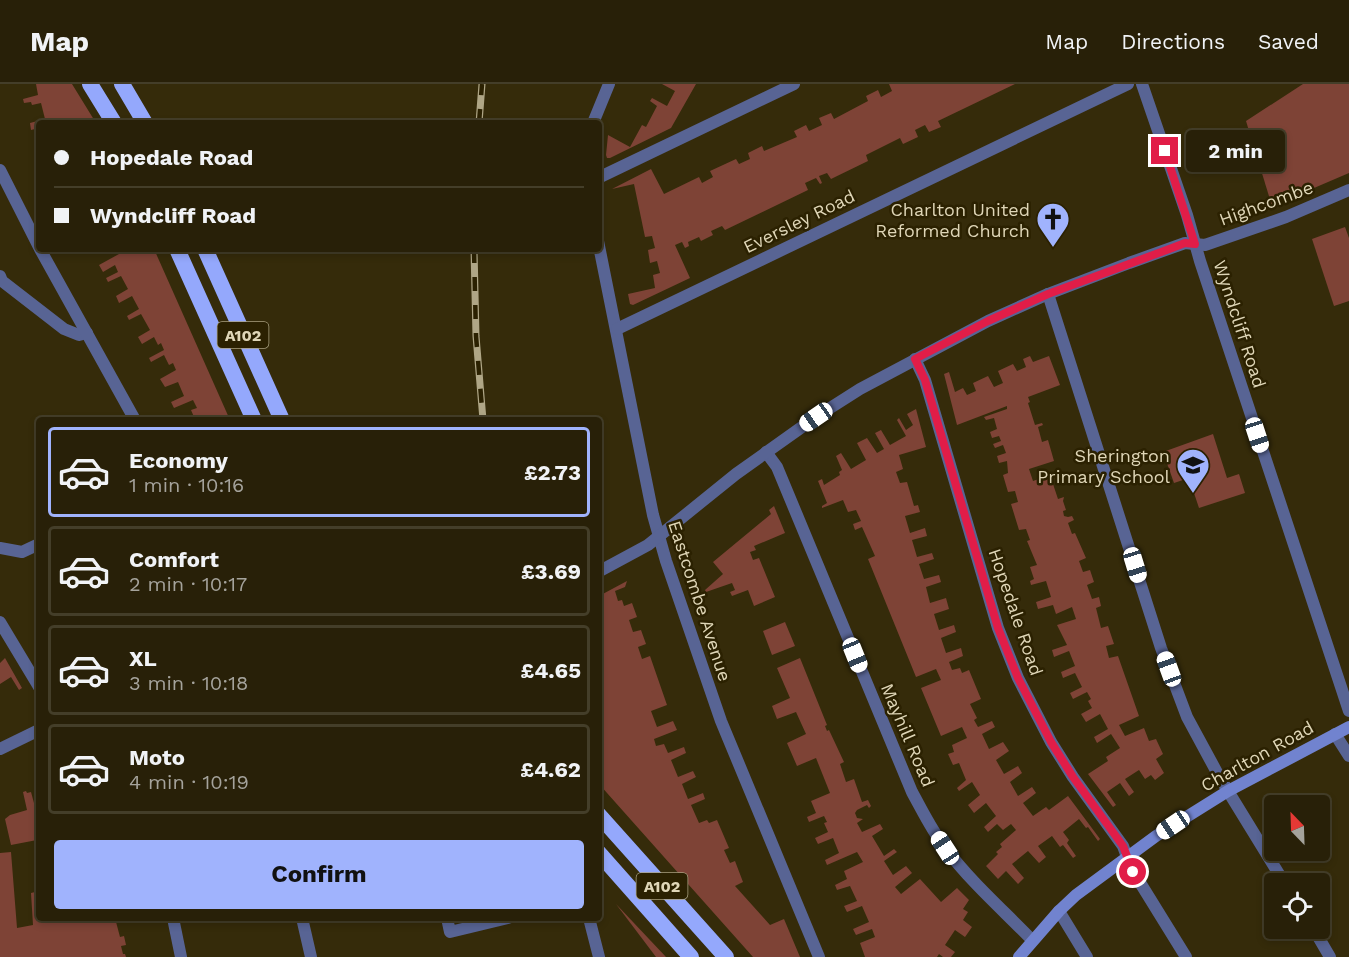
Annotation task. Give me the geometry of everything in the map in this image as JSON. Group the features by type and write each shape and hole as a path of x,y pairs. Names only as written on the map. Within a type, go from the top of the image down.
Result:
{"highway":[{"path":"90,84 112,120"},
{"path":"122,84 143,120"},
{"name":"A102","path":"178,252 253,417"},
{"name":"A102","path":"206,252 281,417"},
{"name":"A102","path":"602,818 726,957"},
{"name":"A102","path":"602,857 691,957"}],"main road":[{"name":"Charlton Road","path":"1019,957 1059,911 1092,881 1191,813 1349,727"}],"street":[{"path":"594,120 609,84"},
{"path":"602,176 794,84"},
{"name":"Eversley Road","path":"616,329 1128,84"},
{"name":"Wyndcliff Road","path":"1142,84 1349,711"},
{"path":"1,174 36,240"},
{"name":"Highcombe","path":"602,570 659,537 766,452 860,389 988,321 1048,294 1185,243 1205,244 1286,217 1349,190"},
{"path":"42,252 133,417"},
{"name":"Eastcombe Avenue","path":"600,252 659,537 721,721 819,957"},
{"path":"0,276 10,288 64,329 79,335 87,333"},
{"path":"1048,294 1161,648 1187,717 1228,791 1278,873"},
{"name":"Hopedale Road","path":"915,359 925,380 998,628 1018,678 1051,742 1073,777 1123,846 1131,868 1186,957"},
{"name":"Mayhill Road","path":"766,452 777,467 908,782 928,822 945,848 1032,940"},
{"path":"0,548 22,552 36,545"},
{"path":"0,622 36,682"},
{"path":"0,749 36,731"},
{"path":"1335,734 1349,756"},
{"path":"1059,911 1087,957"},
{"path":"174,921 182,957"},
{"path":"303,921 311,957"},
{"path":"448,921 450,932 496,921"},
{"path":"590,921 599,957"},
{"path":"1319,939 1330,957"}],"shaded area":[{"path":"36,84 72,84 94,120 41,120 45,119 41,103 32,105 31,102 24,103 23,99 38,95"},
{"path":"662,84 696,84 671,128 607,158 608,135 630,147 642,125 646,127 657,106 650,101 652,98 667,106 675,91"},
{"path":"889,84 1015,84 938,121 941,127 929,132 925,125 915,130 918,137 903,144 900,138 866,155 868,161 831,179 827,173 819,176 822,183 820,184 816,178 805,183 808,190 725,230 722,226 711,231 713,235 701,241 699,237 688,242 689,246 685,248 682,242 675,245 690,278 633,305 630,304 628,294 655,288 653,275 660,273 657,261 650,263 648,250 655,248 652,236 645,237 634,184 612,189 651,169 664,194 699,177 702,183 713,177 710,171 736,159 739,164 750,159 748,153 762,146 764,151 797,137 794,131 806,125 809,131 822,125 819,118 831,113 834,119 868,101 866,96 878,90 881,97 892,91"},
{"path":"1303,84 1349,84 1349,173 1272,206 1246,121"},
{"path":"36,121 36,129 31,130 30,123"},
{"path":"1345,227 1349,238 1349,301 1334,306 1312,239"},
{"path":"118,252 155,252 229,417 194,417 191,410 197,408 193,400 174,408 171,402 184,396 178,382 165,387 160,379 176,370 173,363 169,365 164,355 151,362 149,358 164,350 161,343 158,345 154,337 142,344 138,337 150,330 141,314 129,320 127,316 139,309 132,296 119,303 116,296 128,289 121,276 108,282 106,278 118,272 115,265 103,272 99,265 119,254"},
{"path":"1030,356 1033,362 1049,356 1060,385 1028,397 1035,425 1042,423 1043,425 1038,427 1042,442 1048,440 1054,461 1029,469 1033,481 1050,475 1058,499 1064,497 1066,510 1063,511 1064,516 1072,516 1074,520 1068,523 1086,558 1079,561 1083,572 1090,570 1094,582 1087,585 1092,599 1099,597 1101,606 1096,608 1101,628 1108,626 1114,644 1106,646 1109,658 1118,656 1139,716 1119,725 1125,736 1144,728 1149,741 1156,739 1163,754 1156,759 1164,773 1155,780 1151,775 1145,779 1139,770 1125,779 1134,792 1129,796 1120,783 1107,792 1116,805 1113,807 1088,774 1108,761 1106,757 1120,748 1111,734 1097,743 1094,737 1108,729 1100,714 1086,722 1081,714 1092,708 1087,692 1073,699 1070,693 1082,687 1075,673 1063,678 1061,672 1075,666 1069,651 1054,657 1052,650 1067,645 1057,625 1076,619 1072,607 1056,614 1053,605 1038,609 1036,602 1051,597 1046,581 1031,585 1030,581 1034,579 1030,567 1037,565 1027,541 1030,540 1026,529 1019,530 1011,504 1018,502 1015,491 1008,492 1003,475 1008,473 1007,461 999,463 997,456 1006,453 1003,445 995,448 993,444 1001,441 999,436 992,438 990,432 997,429 994,418 986,420 984,417 1007,409 1007,406 957,425 944,374 949,372 955,392 963,388 967,395 976,391 973,383 988,376 994,387 1003,383 998,371 1013,364 1017,371 1026,367 1023,359"},
{"path":"916,409 926,447 899,455 903,469 896,472 900,483 907,482 914,506 918,505 920,512 905,516 910,533 925,528 927,536 912,540 917,557 932,553 934,559 919,564 924,579 939,575 941,582 926,587 930,603 946,598 949,609 934,614 939,630 954,625 956,632 941,638 946,653 961,648 963,656 949,662 952,670 960,668 962,673 969,670 981,699 970,704 977,718 974,720 978,727 992,721 995,727 982,734 989,749 1003,742 1009,751 996,760 1004,774 1018,766 1022,773 1010,782 1018,796 1032,787 1036,793 1023,803 1033,816 1046,807 1049,810 1068,796 1100,839 1098,841 1079,819 1063,832 1076,856 1073,858 1063,845 1060,847 1052,836 1038,846 1046,857 1039,863 1028,851 1012,864 1024,878 1018,884 1006,871 998,879 986,866 998,854 996,852 1002,847 1000,844 1016,830 1011,824 1003,830 997,824 988,832 984,827 996,816 986,803 974,813 968,805 980,795 972,782 959,791 957,788 966,780 959,763 953,765 948,754 954,752 952,745 967,738 962,727 941,736 921,688 941,680 936,669 916,677 868,559 875,556 862,527 855,530 853,524 861,521 856,510 848,512 843,500 822,508 827,503 818,481 822,479 824,485 840,475 839,472 842,470 836,456 841,453 851,469 866,460 857,443 867,438 877,453 884,449 875,433 881,430 890,445 906,436 897,420 899,418 906,430 913,425 907,414"},
{"path":"1213,434 1227,478 1239,474 1245,493 1199,508 1189,478 1174,483 1163,452"},
{"path":"774,506 785,533 754,546 756,550 750,552 753,560 759,558 775,597 754,606 748,590 732,596 730,592 735,590 732,583 706,592 705,590 723,574 713,562 771,514 769,510"},
{"path":"627,581 625,587 615,591 618,601 622,600 624,606 632,603 637,617 629,620 633,632 641,630 646,644 638,647 642,659 650,656 667,705 651,711 657,727 673,721 677,730 654,739 656,746 664,744 668,753 684,747 686,753 671,760 678,777 693,771 696,777 682,784 688,799 703,793 705,799 691,805 699,823 717,820 729,848 724,850 730,863 735,861 743,882 735,886 770,925 784,919 800,957 753,957 602,787 602,594"},
{"path":"785,622 795,646 772,655 763,631"},
{"path":"5,658 22,688 19,690 11,677 0,684 0,663"},
{"path":"800,658 827,725 825,726 827,731 829,730 844,762 840,764 846,782 854,779 862,802 868,800 871,806 869,808 867,805 857,810 855,813 857,818 863,819 857,823 862,832 880,824 883,829 872,836 884,856 894,849 897,852 884,861 893,875 906,866 912,873 895,887 901,894 920,879 941,902 957,888 969,900 963,909 968,912 963,920 972,927 965,937 955,930 945,945 955,952 951,957 943,957 939,954 937,957 865,957 860,943 875,937 872,929 856,935 853,929 869,922 862,906 847,912 844,906 857,901 850,886 837,890 835,885 847,879 844,871 863,862 857,852 827,865 825,860 839,853 833,838 818,844 815,838 828,832 824,823 827,822 824,816 809,822 807,817 816,813 811,801 830,793 816,758 797,766 787,743 806,734 796,712 777,719 772,706 790,698 777,668"},
{"path":"23,792 31,792 34,803 36,803 36,840 11,845 5,819 10,815 27,810"},
{"path":"11,852 17,928 33,925 31,893 36,892 36,921 116,921 120,937 124,936 126,945 121,946 126,957 0,957 0,853"},
{"path":"616,904 666,957 656,957"}],"railway":[{"path":"479,120 482,84"},
{"path":"474,252 476,336 483,417"}],"place":[{"name":"Charlton United Reformed Church","path":"1053,248"},
{"name":"Sherington Primary School","path":"1193,494"}],"route":[{"path":"1133,872 1123,846 1073,777 1051,742 1018,678 998,628 925,380 915,359 988,321 1048,294 1185,243 1195,244 1165,151"}]}
